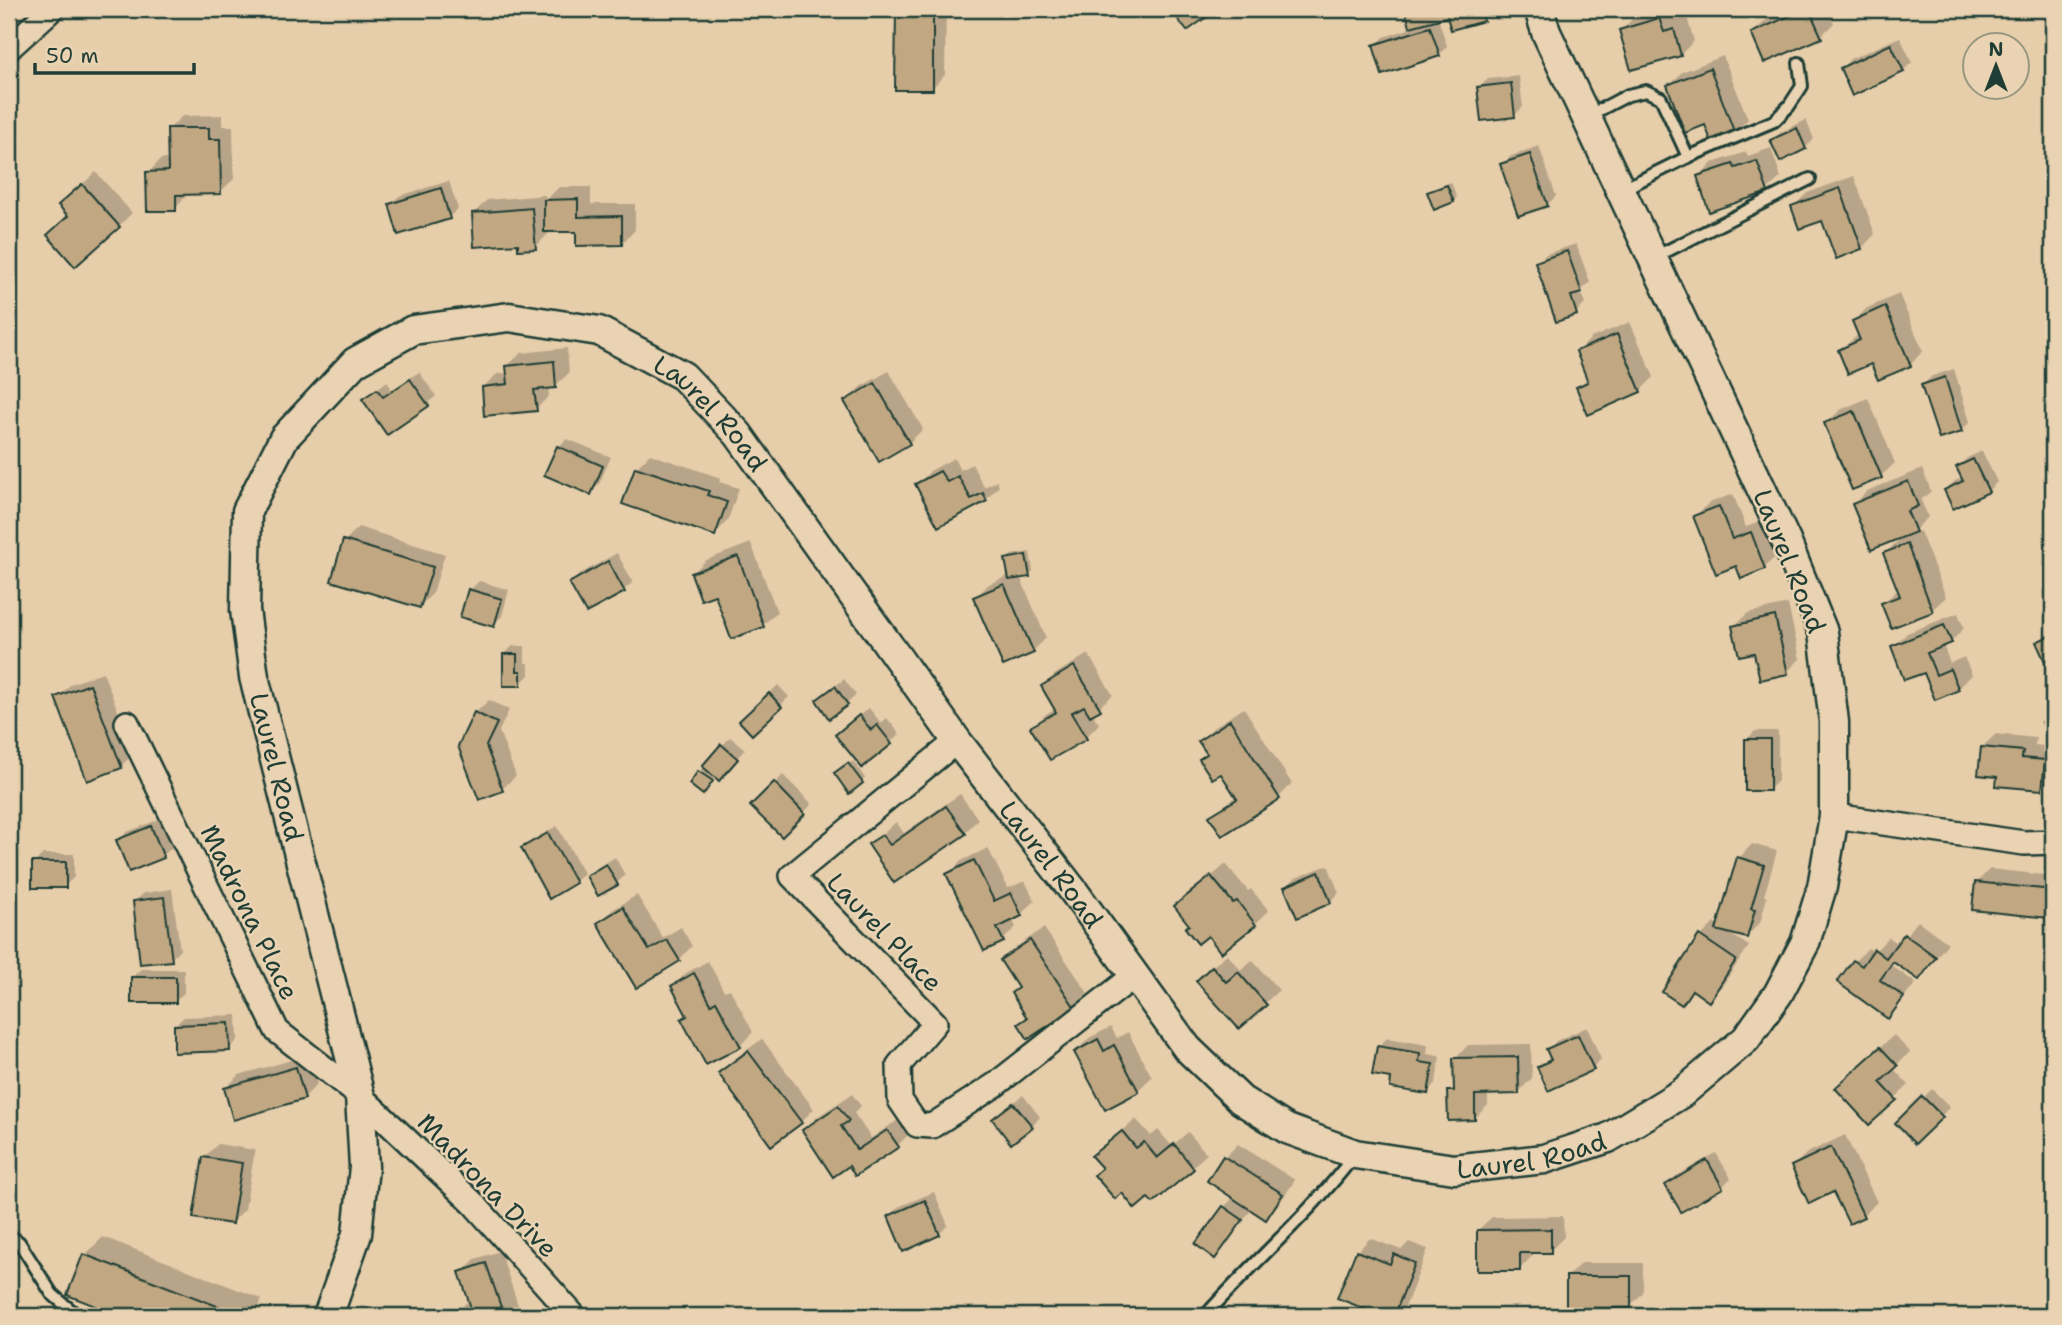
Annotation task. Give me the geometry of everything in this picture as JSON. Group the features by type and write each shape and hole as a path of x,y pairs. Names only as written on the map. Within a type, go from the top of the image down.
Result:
{"street":[{"path":"9,48 52,9"},
{"name":"Laurel Road","path":"328,1316 357,1234 364,1167 360,1097 254,677 244,610 247,511 284,438 355,362 413,330 509,317 600,331 682,376 738,435 957,741 1072,889 1187,1048 1241,1100 1287,1129 1354,1154 1454,1169 1544,1159 1608,1138 1682,1093 1746,1039 1779,994 1805,943 1822,887 1834,816 1834,722 1823,632 1786,541 1546,32 1539,9"},
{"name":"Madrona Place","path":"127,723 277,1031 360,1097"},
{"name":"Laurel Place","path":"957,741 792,876 935,1023 899,1065 900,1100 917,1125 932,1126 995,1085 1134,976"},
{"path":"1834,816 2024,843 2053,842"},
{"name":"Madrona Drive","path":"360,1097 473,1203 574,1316"}],"lane":[{"path":"1620,190 1688,157 1774,121 1789,106 1802,86 1799,63"},
{"path":"1586,117 1646,90 1661,98 1688,157"},
{"path":"1653,259 1810,178"},
{"path":"1205,1316 1325,1194 1354,1154"},
{"path":"9,1235 19,1242 52,1294 78,1316"}],"building":[{"path":"896,9 933,9 933,90 895,90"},
{"path":"1170,9 1202,9 1208,16 1187,31"},
{"path":"1405,9 1481,9 1484,21 1451,30 1447,17 1410,27"},
{"path":"1809,9 1822,38 1764,63 1751,33"},
{"path":"1659,18 1664,32 1674,29 1681,56 1631,70 1619,30"},
{"path":"1430,27 1440,56 1382,75 1373,45"},
{"path":"1891,44 1904,72 1852,96 1840,68"},
{"path":"1710,68 1735,134 1712,143 1705,125 1685,133 1667,85"},
{"path":"1511,83 1515,117 1481,121 1477,87"},
{"path":"167,128 209,128 209,139 220,139 221,194 176,195 176,211 147,211 146,172 168,171"},
{"path":"1797,128 1806,149 1780,162 1770,140"},
{"path":"1530,154 1548,206 1518,216 1500,164"},
{"path":"1757,161 1768,192 1709,212 1697,176 1733,164 1735,168"},
{"path":"82,184 120,227 75,267 47,235 68,216 58,205"},
{"path":"1447,185 1454,202 1434,210 1427,192"},
{"path":"441,188 450,219 398,235 389,204"},
{"path":"1840,188 1862,249 1836,259 1822,221 1799,229 1791,206"},
{"path":"578,199 578,217 622,216 622,245 576,246 576,232 544,232 544,200"},
{"path":"532,208 536,249 518,250 518,244 474,247 472,213"},
{"path":"1567,251 1582,293 1571,296 1577,315 1556,322 1535,262"},
{"path":"1885,306 1911,366 1878,380 1871,364 1848,374 1838,350 1860,340 1852,321"},
{"path":"1617,334 1641,392 1588,415 1576,387 1588,382 1576,351"},
{"path":"554,361 556,388 534,390 537,411 484,416 482,387 508,384 506,366"},
{"path":"1945,377 1962,432 1939,439 1921,385"},
{"path":"410,379 429,406 387,435 362,399 377,389 383,397"},
{"path":"875,383 910,444 879,462 844,401"},
{"path":"1854,411 1882,478 1852,490 1824,423"},
{"path":"557,446 603,466 591,495 544,475"},
{"path":"1973,459 1989,492 1953,509 1944,490 1963,481 1956,467"},
{"path":"635,467 709,491 707,495 727,502 715,536 622,504"},
{"path":"940,471 947,482 958,476 971,499 983,493 987,501 938,527 915,484"},
{"path":"1908,481 1918,506 1907,511 1916,532 1871,550 1852,504"},
{"path":"1719,506 1732,539 1751,532 1765,569 1741,579 1736,566 1716,574 1693,516"},
{"path":"343,540 433,567 420,608 331,581"},
{"path":"1907,544 1933,612 1891,628 1881,603 1900,596 1883,553"},
{"path":"1026,555 1030,577 1009,580 1005,559"},
{"path":"738,556 764,627 731,639 715,595 701,600 691,573"},
{"path":"608,561 625,592 586,613 569,583"},
{"path":"1004,584 1034,653 1003,666 973,597"},
{"path":"468,589 502,599 494,627 460,617"},
{"path":"1775,616 1788,674 1760,680 1754,653 1739,656 1732,626"},
{"path":"1944,625 1952,643 1927,653 1936,675 1950,669 1959,690 1935,700 1924,673 1904,680 1891,646"},
{"path":"2053,634 2053,674 2051,675 2036,642"},
{"path":"503,654 517,654 517,671 521,671 521,686 503,686"},
{"path":"1074,666 1101,710 1090,716 1084,706 1071,713 1087,739 1050,760 1030,727 1056,712 1041,686"},
{"path":"90,684 122,768 87,781 55,697"},
{"path":"835,686 848,705 829,719 816,700"},
{"path":"769,693 782,707 752,735 739,721"},
{"path":"474,712 497,723 486,746 503,791 479,800 458,746"},
{"path":"859,715 871,730 877,725 892,744 862,768 835,735"},
{"path":"2053,717 2053,747 2042,722"},
{"path":"1230,720 1280,799 1222,836 1209,816 1237,799 1221,774 1212,779 1199,759 1207,754 1198,741"},
{"path":"1745,739 1770,739 1770,791 1745,791"},
{"path":"721,744 738,759 719,781 702,766"},
{"path":"1981,747 2023,751 2022,758 2045,760 2042,790 1996,786 1997,777 1978,775"},
{"path":"848,763 863,783 849,794 834,773"},
{"path":"698,771 713,781 703,795 689,784"},
{"path":"774,782 805,814 782,837 750,806"},
{"path":"946,806 966,834 894,883 868,844 882,835 890,845"},
{"path":"151,826 164,858 129,872 116,840"},
{"path":"548,833 576,883 549,899 521,848"},
{"path":"1737,857 1764,865 1751,909 1755,910 1747,938 1716,930"},
{"path":"974,860 994,901 1011,893 1022,916 997,928 1004,942 984,951 946,874"},
{"path":"32,862 66,862 66,888 32,888"},
{"path":"606,864 618,885 598,896 586,876"},
{"path":"1319,872 1331,903 1297,918 1284,887"},
{"path":"1211,876 1233,903 1237,901 1256,925 1221,953 1208,936 1198,944 1185,928 1189,925 1174,906"},
{"path":"1975,882 2052,890 2049,918 1972,910"},
{"path":"164,897 172,961 140,964 133,901"},
{"path":"623,907 649,950 667,940 680,961 636,988 597,923"},
{"path":"1904,934 1936,957 1919,980 1893,962 1880,980 1904,997 1888,1019 1837,982 1853,960 1862,966 1874,949 1886,958"},
{"path":"1699,935 1736,960 1709,1002 1692,990 1682,1005 1662,992"},
{"path":"1030,940 1075,1008 1028,1039 1018,1024 1027,1018 1011,993 1018,988 1000,960"},
{"path":"1212,966 1226,982 1238,972 1267,1005 1239,1029 1196,981"},
{"path":"694,973 711,1004 716,1001 741,1047 706,1065 681,1019 687,1016 671,986"},
{"path":"131,977 176,977 176,1003 131,1003"},
{"path":"229,1023 230,1051 174,1053 174,1025"},
{"path":"1578,1035 1594,1070 1548,1091 1537,1067 1551,1060 1546,1049"},
{"path":"1098,1039 1104,1051 1114,1045 1139,1092 1105,1110 1074,1052"},
{"path":"1377,1046 1420,1053 1419,1062 1433,1064 1428,1094 1390,1088 1391,1078 1372,1075"},
{"path":"1880,1047 1898,1066 1880,1082 1897,1100 1869,1125 1835,1088"},
{"path":"748,1051 802,1123 771,1146 718,1073"},
{"path":"1518,1057 1519,1094 1475,1095 1475,1120 1448,1121 1447,1091 1454,1091 1453,1058"},
{"path":"296,1067 305,1099 233,1120 224,1088"},
{"path":"1922,1096 1943,1117 1915,1144 1895,1123"},
{"path":"1013,1103 1033,1127 1011,1144 992,1119"},
{"path":"838,1106 849,1121 841,1126 857,1150 887,1130 899,1147 855,1176 849,1166 833,1177 802,1130"},
{"path":"1122,1131 1136,1148 1144,1142 1157,1158 1174,1144 1194,1169 1153,1203 1148,1198 1135,1209 1122,1193 1115,1199 1094,1175 1102,1168 1091,1156"},
{"path":"1831,1147 1864,1217 1849,1224 1833,1192 1809,1204 1791,1166"},
{"path":"1223,1156 1283,1194 1266,1220 1207,1181"},
{"path":"203,1157 242,1163 232,1224 193,1218"},
{"path":"1707,1160 1723,1188 1681,1212 1665,1185"},
{"path":"925,1200 940,1235 903,1252 888,1216"},
{"path":"1223,1206 1243,1220 1215,1259 1195,1244"},
{"path":"1551,1229 1551,1253 1520,1253 1520,1271 1477,1271 1477,1230"},
{"path":"1356,1251 1390,1264 1394,1254 1415,1263 1394,1316 1383,1316 1337,1298"},
{"path":"83,1254 243,1316 121,1316 67,1295"},
{"path":"486,1263 504,1316 454,1316 453,1314 471,1308 459,1272"},
{"path":"1566,1276 1631,1276 1631,1308 1566,1308"}]}
